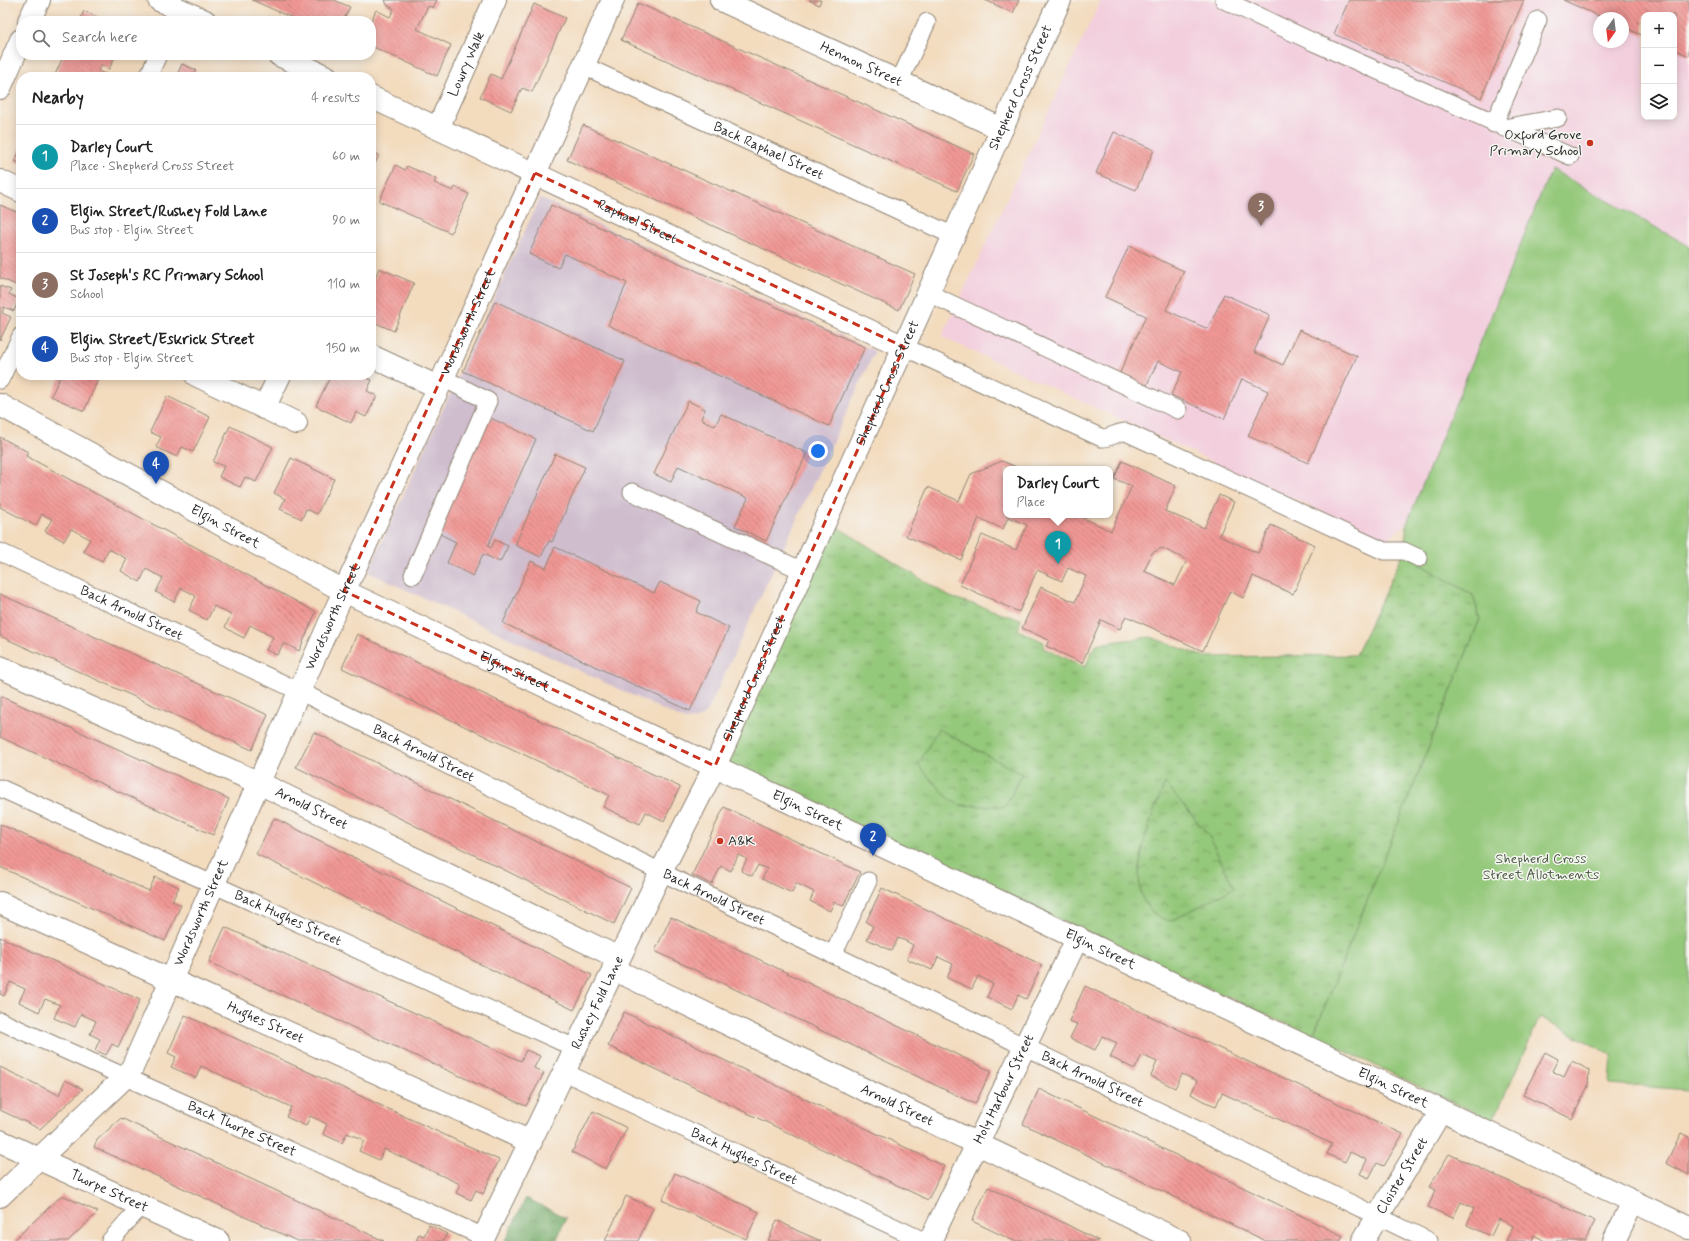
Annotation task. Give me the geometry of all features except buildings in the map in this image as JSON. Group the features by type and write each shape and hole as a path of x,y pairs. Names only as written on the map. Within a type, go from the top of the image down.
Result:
{"street":[{"path":"31,16 39,0"},
{"name":"Lowry Walk","path":"438,128 495,0"},
{"name":"Wordsworth Street","path":"0,1196 125,1077 132,1068 344,591 440,383 613,0"},
{"name":"Hennon Street","path":"721,0 1002,128"},
{"name":"Shepherd Cross Street","path":"715,766 1060,0"},
{"path":"170,7 192,16"},
{"path":"0,88 16,51"},
{"path":"290,60 316,72"},
{"name":"Raphael Street","path":"376,99 904,347"},
{"path":"0,181 16,189"},
{"path":"376,358 440,383"},
{"path":"206,380 296,423"},
{"path":"264,408 278,380"},
{"name":"Elgin Street","path":"0,405 344,591 1078,937 1689,1228"},
{"name":"Arnold Street","path":"0,667 259,783 616,964 978,1144 1180,1241"},
{"name":"Rushey Fold Lane","path":"483,1239 661,872 715,766"},
{"name":"Hughes Street","path":"0,903 531,1142"},
{"name":"Holy Harbour Street","path":"930,1241 1078,937"},
{"name":"Cloister Street","path":"1364,1241 1441,1111"},
{"name":"Thorpe Street","path":"0,1142 218,1241"},
{"path":"1614,1241 1633,1202"}],"lane":[{"path":"1224,0 1499,126 1570,156"},
{"path":"1499,126 1538,20"},
{"path":"899,82 927,22"},
{"path":"150,72 156,60"},
{"name":"Back Raphael Street","path":"584,66 954,236"},
{"path":"1499,126 1558,118"},
{"path":"928,292 1178,410"},
{"path":"0,380 16,346"},
{"path":"904,347 1102,438 1108,438 1121,432 1126,432 1384,551 1404,551 1419,558"},
{"path":"413,575 488,402 440,383"},
{"path":"632,492 803,571"},
{"name":"Back Arnold Street","path":"0,552 299,691 661,872 1429,1241"},
{"name":"Back Hughes Street","path":"0,788 575,1048"},
{"path":"833,955 868,881"},
{"name":"Back Thorpe Street","path":"0,1021 483,1239"},
{"name":"Back Hughes Street","path":"564,1072 924,1241"},
{"path":"110,1241 140,1206"}],"highlighted area":[{"path":"535,173 904,347 715,766 344,591"}],"shaded area":[{"path":"1101,0 1689,0 1689,246 1551,169 1407,523 1385,541 942,337"},
{"path":"540,198 875,351 707,712 698,719 685,720 368,572"}],"green space":[{"name":"Shepherd Cross Street Allotments","path":"1551,169 1689,246 1689,1090 1610,1084 1612,1055 1540,1017 1493,1121 1313,1036 1480,619 1473,595 1428,569 1404,551 1407,523"},
{"path":"826,520 950,597 1021,619 1018,630 1044,642 1043,648 1085,667 1096,644 1150,637 1205,657 1356,655 1404,551 1428,569 1473,595 1480,619 1313,1036 1089,933 715,766"},
{"path":"938,729 1022,774 1005,807 960,805 950,800 918,765"},
{"path":"1165,783 1209,836 1234,888 1171,921 1153,913 1143,899 1139,881 1145,838"},
{"path":"526,1198 566,1218 556,1241 505,1241"}],"place":[{"name":"Oxford Grove Primary School","path":"1590,143"},
{"name":"St Joseph's RC Primary School","path":"1261,226"},
{"name":"Elgin Street/Eskrick Street","path":"156,484"},
{"name":"Darley Court","path":"1058,564"},
{"name":"A&K","path":"720,841"},
{"name":"Elgin Street/Rushey Fold Lane","path":"873,856"}]}
